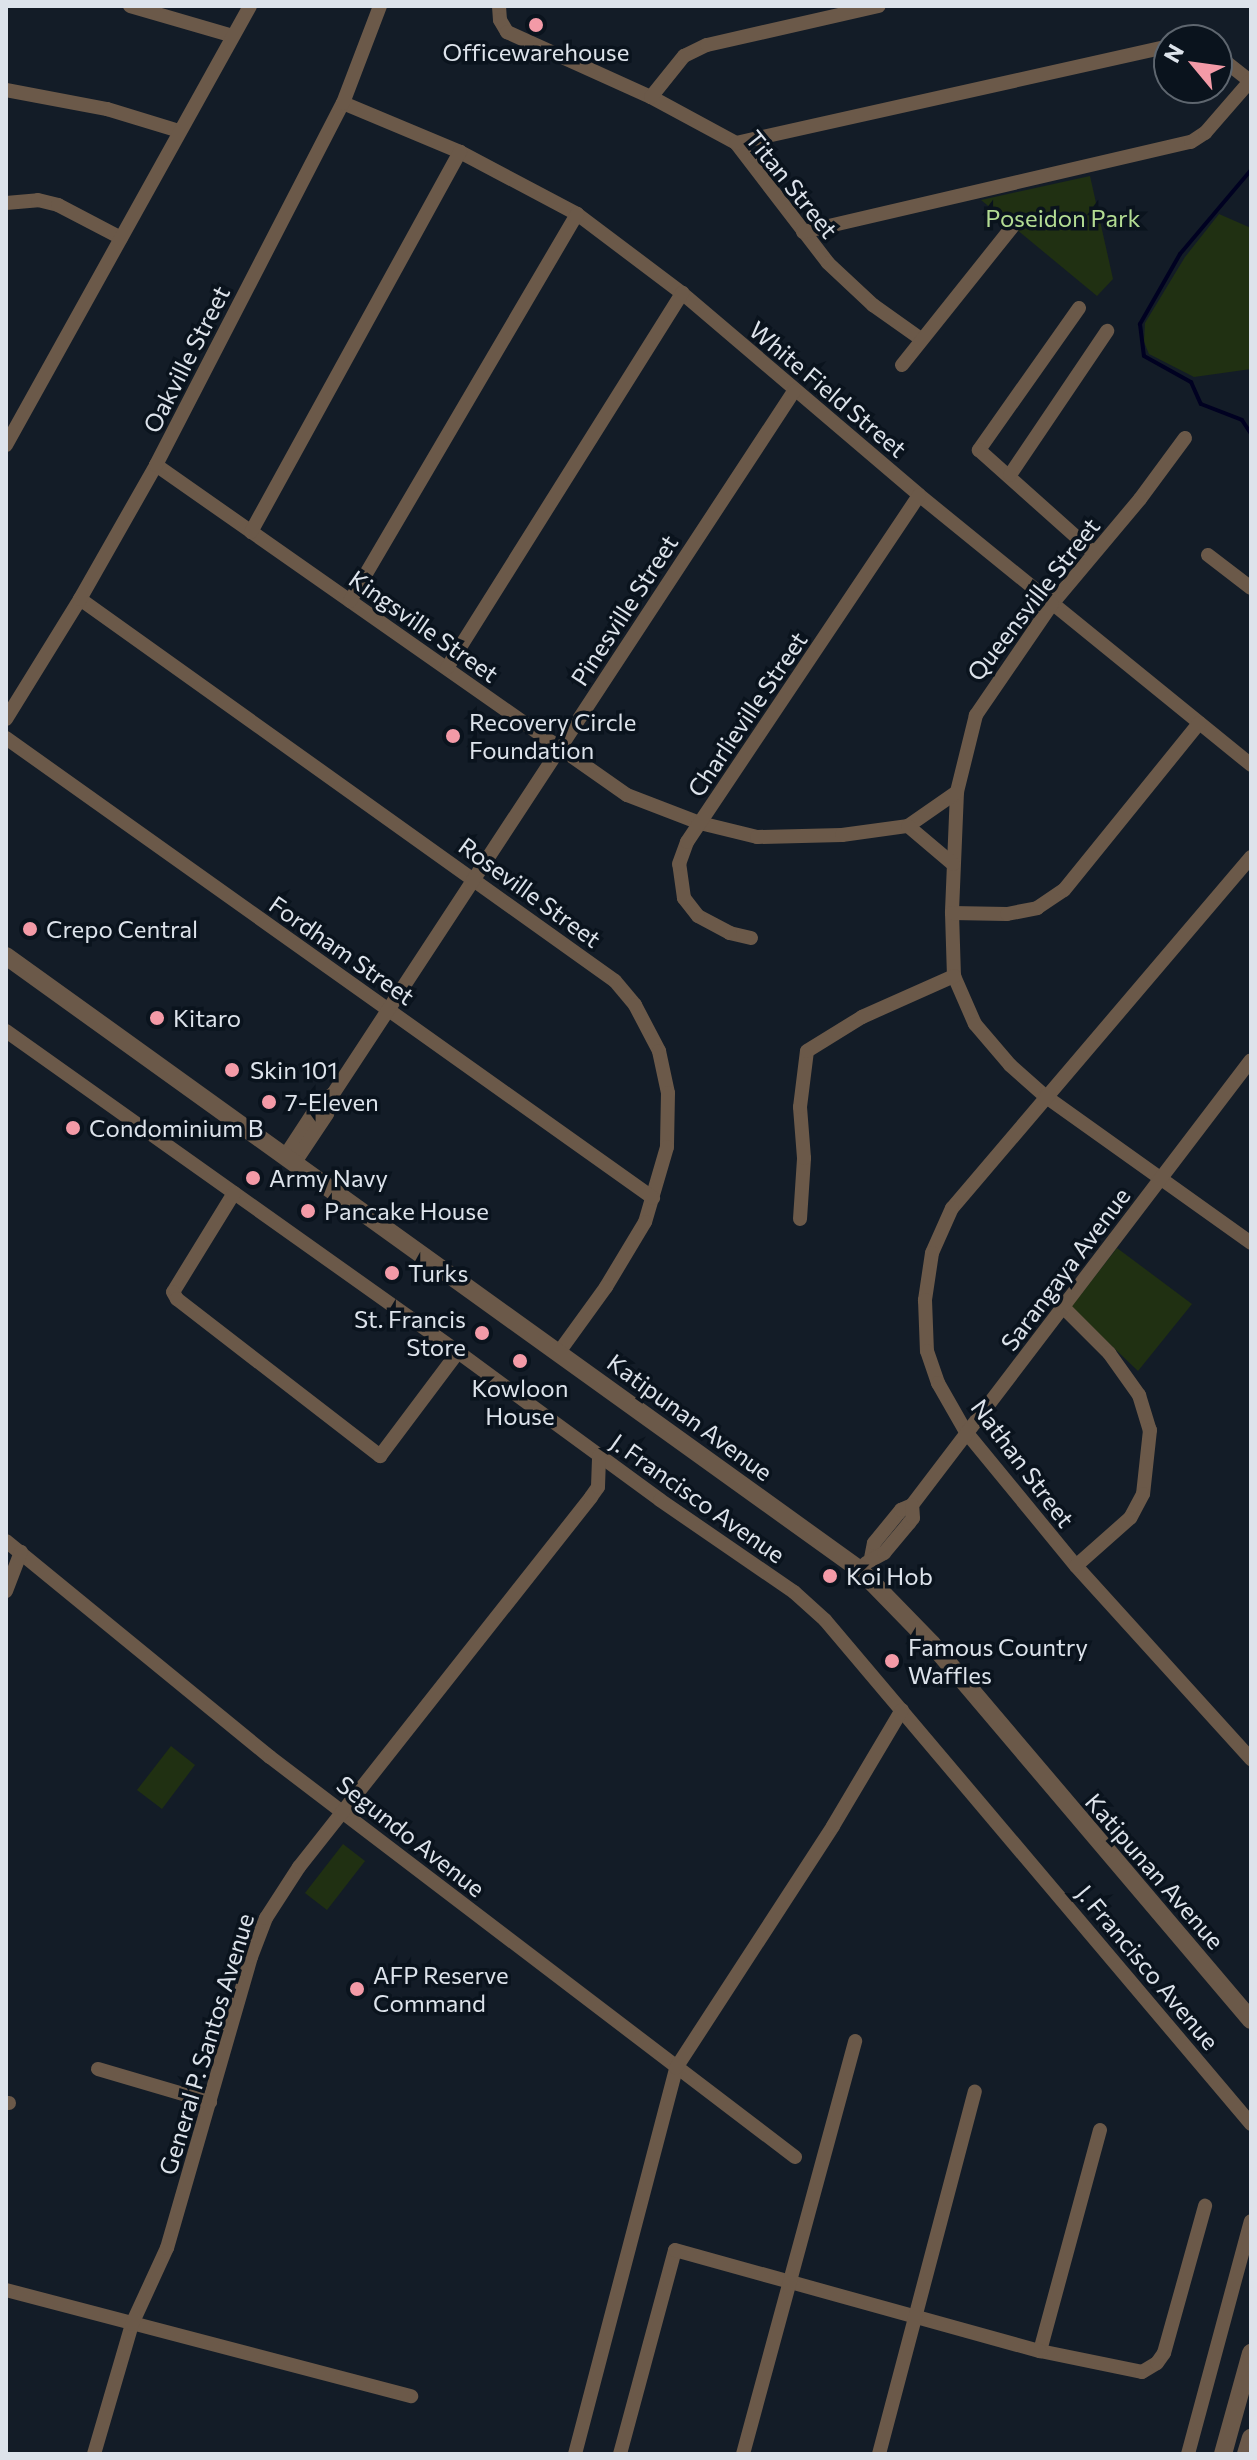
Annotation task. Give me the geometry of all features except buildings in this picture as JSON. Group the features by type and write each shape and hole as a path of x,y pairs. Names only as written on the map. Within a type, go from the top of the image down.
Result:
{"street":[{"path":"130,6 233,36"},
{"path":"6,445 250,6"},
{"name":"Oakville Street","path":"6,719 80,599 156,465 343,103 372,36 380,6"},
{"name":"Titan Street","path":"499,6 500,20 507,32 651,97 736,143 828,263 873,305 921,339"},
{"path":"651,97 684,56 707,45 879,6"},
{"path":"736,143 1153,50"},
{"path":"803,232 1191,142 1205,133 1250,80 1233,67"},
{"path":"6,90 107,109 179,131"},
{"name":"White Field Street","path":"343,103 460,152 577,214 682,293 919,495 1251,765"},
{"path":"251,532 460,152"},
{"path":"8,206 38,200 58,205 121,238"},
{"path":"350,601 577,214"},
{"path":"902,365 1013,226"},
{"path":"447,668 682,293"},
{"path":"1079,308 980,447 980,452 1010,475 1094,553"},
{"path":"1010,475 1107,331"},
{"name":"Pinesville Street","path":"290,1159 327,1114 333,1094 794,391"},
{"name":"Queensville Street","path":"1185,438 1052,604 981,703 957,792 952,913 954,976 975,1024 1010,1065 1045,1096 1251,1243"},
{"name":"Kingsville Street","path":"156,465 627,795 700,823 757,837 842,835 908,826 957,792"},
{"name":"Charlieville Street","path":"751,938 730,933 698,916 684,898 679,864 700,823 919,495"},
{"path":"1208,555 1251,588"},
{"name":"Roseville Street","path":"80,599 615,981 635,1005 659,1051 668,1093 667,1147 645,1222 559,1352"},
{"path":"952,913 1007,914 1037,908 1064,890 1199,723"},
{"name":"Fordham Street","path":"6,738 653,1198"},
{"path":"908,826 953,864"},
{"name":"Nathan Street","path":"1251,857 952,1208 932,1253 925,1300 927,1351 938,1383 966,1432 1076,1566 1251,1759"},
{"name":"Katipunan Avenue","path":"6,956 559,1352 866,1564 1251,2020"},
{"path":"800,1219 804,1158 800,1107 807,1051 862,1017 954,976"},
{"name":"J. Francisco Avenue","path":"6,1031 794,1592 825,1620 1251,2124"},
{"name":"Sarangaya Avenue","path":"866,1564 884,1553 913,1518 912,1505 1251,1060"},
{"path":"234,1193 173,1292 177,1299 380,1456 458,1352"},
{"path":"1064,1308 1117,1364 1139,1395 1150,1430 1143,1494 1130,1518 1076,1566"},
{"name":"General P. Santos Avenue","path":"94,2454 132,2324 167,2248 251,1957 266,1918 284,1888 343,1810 591,1497 598,1487 599,1456"},
{"name":"Segundo Avenue","path":"6,1541 222,1719 795,2157"},
{"path":"6,1591 21,1552"},
{"path":"575,2454 676,2068 833,1826 902,1710"},
{"path":"743,2454 855,2041"},
{"path":"98,2069 210,2102"},
{"path":"879,2454 975,2091"},
{"path":"1040,2351 1100,2130"},
{"path":"620,2454 675,2250 1040,2351 1142,2372 1157,2363 1164,2353 1205,2206"},
{"path":"1188,2454 1251,2221"},
{"path":"6,2290 411,2396"},
{"path":"1223,2454 1251,2353"},
{"path":"1246,2454 1251,2438"}],"green space":[{"name":"Poseidon Park","path":"1090,176 1113,279 1097,296 981,200"},
{"path":"1219,214 1251,228 1251,369 1194,377 1149,354 1144,342 1145,323 1185,257"},
{"path":"1117,1248 1192,1304 1138,1371 1071,1307"},
{"path":"171,1746 195,1765 162,1809 137,1790"},
{"path":"343,1844 365,1861 327,1910 305,1893"}],"waterway":[{"path":"1251,170 1180,254 1140,324 1144,356 1191,382 1201,404 1242,420 1251,434"}],"place":[{"name":"Officewarehouse","path":"536,25"},
{"name":"Recovery Circle Foundation","path":"453,736"},
{"name":"Crepo Central","path":"30,929"},
{"name":"Kitaro","path":"157,1018"},
{"name":"Skin 101","path":"232,1070"},
{"name":"7-Eleven","path":"269,1102"},
{"name":"Condominium B","path":"73,1128"},
{"name":"Army Navy","path":"253,1178"},
{"name":"Pancake House","path":"308,1211"},
{"name":"Turks","path":"392,1273"},
{"name":"St. Francis Store","path":"482,1333"},
{"name":"Kowloon House","path":"520,1361"},
{"name":"Koi Hob","path":"830,1576"},
{"name":"Famous Country Waffles","path":"892,1661"},
{"name":"AFP Reserve Command","path":"357,1989"}]}
